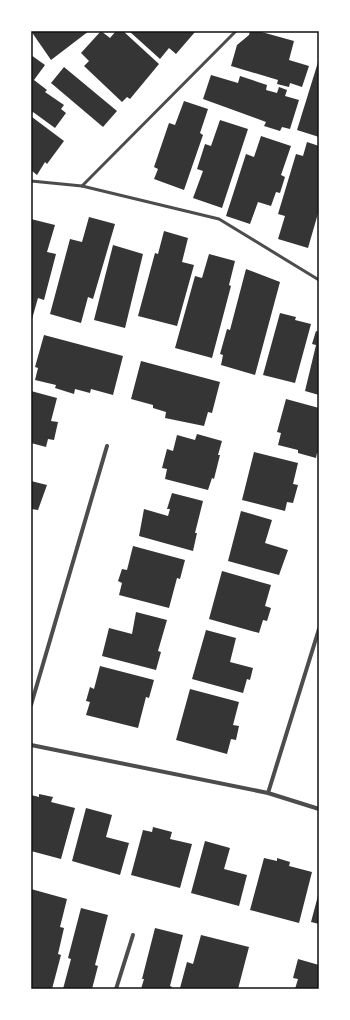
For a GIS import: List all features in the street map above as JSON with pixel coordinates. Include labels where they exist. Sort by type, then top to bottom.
[{"type":"street","points":[[31,705],[107,446]]},
{"type":"street","points":[[268,794],[319,629]]},
{"type":"street","points":[[31,745],[268,794],[319,809]]},
{"type":"street","points":[[116,989],[133,935]]},
{"type":"lane","points":[[82,186],[236,31]]},
{"type":"lane","points":[[31,181],[82,186],[219,219],[319,280]]},
{"type":"building","points":[[31,31],[89,31],[51,60]]},
{"type":"building","points":[[101,31],[110,38],[116,31],[123,31],[159,64],[130,99],[127,97],[122,102],[84,66],[89,61],[81,53]]},
{"type":"building","points":[[129,31],[195,32],[176,54],[169,48],[160,59]]},
{"type":"building","points":[[250,31],[258,31],[294,41],[289,60],[309,66],[302,87],[290,83],[289,87],[277,84],[278,80],[231,66],[237,45],[249,35]]},
{"type":"building","points":[[31,55],[45,65],[34,80],[47,90],[45,92],[64,105],[61,109],[66,113],[55,128],[33,112],[31,114]]},
{"type":"building","points":[[319,59],[319,137],[297,130]]},
{"type":"building","points":[[64,67],[117,111],[103,127],[51,83]]},
{"type":"building","points":[[211,75],[238,83],[240,76],[267,85],[266,90],[277,93],[279,87],[287,90],[285,96],[299,100],[290,129],[282,127],[280,131],[264,126],[266,122],[203,99]]},
{"type":"building","points":[[184,101],[208,109],[200,133],[203,135],[184,190],[154,179],[158,169],[154,167],[169,123],[175,125]]},
{"type":"building","points":[[32,117],[64,141],[47,164],[45,162],[37,175],[31,170]]},
{"type":"building","points":[[220,120],[248,129],[222,208],[193,198],[203,171],[197,169],[205,144],[211,146]]},
{"type":"building","points":[[261,136],[291,146],[281,175],[285,177],[280,193],[276,192],[271,206],[258,202],[250,224],[226,216],[246,154],[254,157]]},
{"type":"building","points":[[307,142],[319,146],[319,210],[308,248],[278,239],[285,216],[278,214],[296,154],[303,156]]},
{"type":"building","points":[[89,217],[115,224],[93,299],[88,297],[81,323],[50,314],[70,239],[82,242]]},
{"type":"building","points":[[31,219],[55,225],[47,252],[56,254],[44,300],[38,298],[32,319],[31,318]]},
{"type":"building","points":[[164,231],[188,238],[182,262],[194,265],[177,326],[138,316],[155,253],[158,254]]},
{"type":"building","points":[[113,245],[143,254],[125,328],[94,320]]},
{"type":"building","points":[[209,254],[235,261],[229,285],[231,286],[212,358],[175,348],[195,276],[202,278]]},
{"type":"building","points":[[246,269],[280,282],[255,375],[221,365],[223,355],[220,354],[227,329],[230,330]]},
{"type":"building","points":[[280,313],[296,317],[295,320],[311,324],[295,383],[263,375]]},
{"type":"building","points":[[316,331],[319,332],[319,395],[305,391],[316,345],[312,344]]},
{"type":"building","points":[[44,335],[123,356],[113,395],[91,389],[90,393],[75,389],[74,394],[55,388],[56,385],[35,380],[38,368],[35,367]]},
{"type":"building","points":[[141,361],[220,382],[212,413],[208,412],[204,426],[165,418],[166,412],[153,408],[153,405],[131,399]]},
{"type":"building","points":[[31,391],[57,398],[51,421],[58,422],[54,440],[48,439],[46,447],[31,443]]},
{"type":"building","points":[[286,399],[319,408],[319,454],[317,453],[316,458],[298,453],[298,450],[278,445],[281,433],[277,432]]},
{"type":"building","points":[[197,434],[222,441],[214,479],[212,478],[208,490],[165,479],[167,469],[162,468],[167,449],[173,451],[177,435],[195,440]]},
{"type":"building","points":[[254,452],[298,463],[293,484],[298,485],[293,503],[287,502],[285,511],[242,500]]},
{"type":"building","points":[[31,481],[47,485],[38,510],[31,509]]},
{"type":"building","points":[[172,493],[203,501],[195,533],[197,533],[193,551],[139,536],[144,509],[168,516],[170,509],[167,509]]},
{"type":"building","points":[[241,511],[272,520],[265,543],[288,550],[279,575],[228,561]]},
{"type":"building","points":[[133,546],[185,560],[180,579],[177,578],[169,608],[119,595],[122,583],[118,581],[122,569],[127,570]]},
{"type":"building","points":[[222,571],[271,585],[265,606],[271,608],[267,621],[263,620],[259,633],[209,619]]},
{"type":"building","points":[[136,612],[167,620],[158,651],[161,652],[156,670],[102,656],[109,628],[132,634]]},
{"type":"building","points":[[206,630],[236,638],[230,662],[253,668],[250,680],[247,679],[243,693],[192,679]]},
{"type":"building","points":[[100,666],[154,680],[149,698],[146,697],[138,728],[86,715],[90,702],[86,701],[90,687],[94,689]]},
{"type":"building","points":[[190,689],[239,702],[233,725],[239,726],[236,740],[231,739],[227,754],[176,740]]},
{"type":"building","points":[[39,794],[53,797],[51,802],[75,808],[61,859],[31,851],[31,795],[39,797]]},
{"type":"building","points":[[86,808],[112,815],[106,837],[129,843],[120,875],[72,861]]},
{"type":"building","points":[[153,827],[172,832],[170,839],[192,844],[180,888],[131,875],[143,830],[152,832]]},
{"type":"building","points":[[205,841],[230,848],[224,869],[247,875],[239,906],[191,893]]},
{"type":"building","points":[[264,858],[277,861],[277,858],[290,862],[289,866],[312,872],[299,923],[250,910]]},
{"type":"building","points":[[31,889],[67,899],[60,927],[64,928],[58,954],[61,955],[52,989],[31,989]]},
{"type":"building","points":[[319,892],[319,924],[311,922]]},
{"type":"building","points":[[81,908],[108,915],[95,965],[98,966],[92,989],[63,989],[71,959],[68,958]]},
{"type":"building","points":[[155,928],[183,935],[170,986],[172,989],[141,989],[144,979],[142,979]]},
{"type":"building","points":[[201,935],[249,947],[238,989],[180,988],[187,962],[193,964]]},
{"type":"building","points":[[298,959],[319,965],[319,989],[295,989],[298,979],[293,978]]}]
